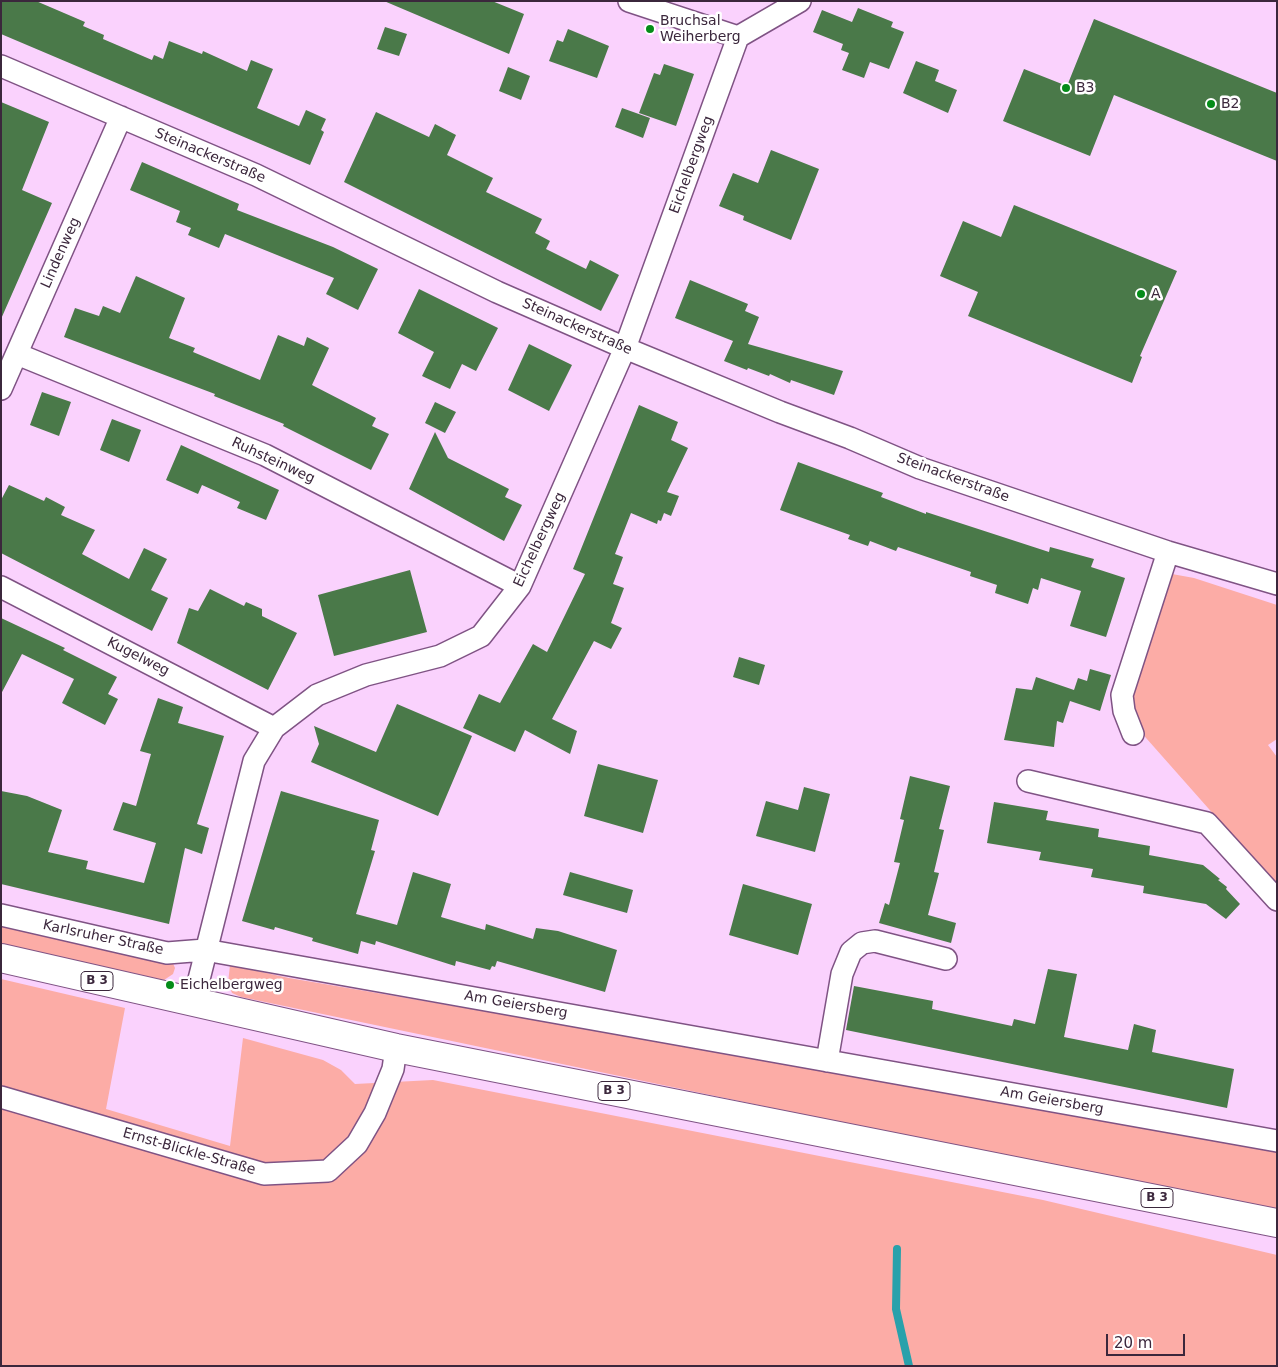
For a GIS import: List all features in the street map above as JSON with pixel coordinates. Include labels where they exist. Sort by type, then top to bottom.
[{"type":"main road","name":"B 3","points":[[1,958],[396,1048],[1277,1223]]},
{"type":"street","points":[[628,1],[738,37],[800,1]]},
{"type":"street","name":"Eichelbergweg","points":[[193,1003],[254,761],[274,728],[317,695],[366,675],[440,656],[480,636],[520,586],[625,348],[738,37]]},
{"type":"street","name":"Steinackerstraße","points":[[1,66],[256,175],[498,292],[625,348],[920,468],[1168,552],[1277,584]]},
{"type":"street","name":"Lindenweg","points":[[1,389],[121,117]]},
{"type":"street","name":"Ruhsteinweg","points":[[17,354],[265,455],[520,586]]},
{"type":"street","points":[[1133,734],[1124,711],[1122,695],[1168,552]]},
{"type":"street","name":"Kugelweg","points":[[1,586],[274,728]]},
{"type":"street","points":[[1028,781],[1207,823],[1277,900]]},
{"type":"street","name":"Karlsruher Straße","points":[[1,916],[167,953],[206,950]]},
{"type":"street","points":[[827,1061],[842,974],[851,952],[862,943],[875,941],[946,959]]},
{"type":"street","name":"Am Geiersberg","points":[[206,950],[1277,1141]]},
{"type":"street","name":"Ernst-Blickle-Straße","points":[[1,1097],[264,1174],[328,1171],[357,1144],[375,1113],[393,1069],[396,1048]]},
{"type":"shaded area","points":[[1172,574],[1194,578],[1277,605],[1277,739],[1268,745],[1277,757],[1277,886],[1139,730],[1131,699]]},
{"type":"shaded area","points":[[1,921],[172,961],[175,968],[173,974],[164,980],[1,944]]},
{"type":"shaded area","points":[[230,965],[289,978],[1277,1146],[1277,1217],[1036,1163],[241,997],[232,993],[228,983]]},
{"type":"shaded area","points":[[1,979],[125,1008],[106,1109],[230,1146],[243,1038],[323,1060],[341,1070],[355,1084],[433,1080],[1043,1200],[1277,1255],[1277,1366],[1,1366]]},
{"type":"building","points":[[1,1],[36,1],[85,22],[83,26],[104,35],[103,39],[152,60],[154,55],[163,59],[169,41],[202,54],[203,51],[247,71],[251,60],[273,69],[257,108],[299,126],[306,110],[326,119],[321,130],[324,132],[310,165],[1,34]]},
{"type":"building","points":[[384,1],[492,1],[524,14],[509,54]]},
{"type":"building","points":[[858,8],[893,22],[891,27],[904,32],[889,69],[870,62],[864,78],[842,70],[849,53],[841,50],[843,44],[813,32],[822,10],[852,22]]},
{"type":"building","points":[[1094,19],[1277,93],[1277,161],[1114,95],[1090,156],[1003,121],[1024,69],[1067,86]]},
{"type":"building","points":[[385,27],[407,34],[399,56],[377,49]]},
{"type":"building","points":[[568,29],[609,46],[597,78],[549,61],[557,40],[563,42]]},
{"type":"building","points":[[916,61],[939,70],[935,81],[957,90],[948,113],[903,93]]},
{"type":"building","points":[[664,64],[694,74],[676,126],[639,113],[654,73],[660,75]]},
{"type":"building","points":[[508,67],[530,76],[521,100],[499,91]]},
{"type":"building","points":[[1,102],[49,122],[22,190],[52,203],[1,319]]},
{"type":"building","points":[[622,108],[650,118],[643,138],[615,127]]},
{"type":"building","points":[[376,112],[429,137],[435,124],[456,135],[447,155],[493,178],[486,192],[542,219],[535,233],[550,241],[546,249],[586,269],[590,260],[619,275],[601,311],[344,182]]},
{"type":"building","points":[[771,150],[819,169],[791,240],[743,220],[744,216],[719,206],[733,173],[758,183]]},
{"type":"building","points":[[142,162],[239,204],[237,210],[333,247],[378,269],[358,310],[326,294],[334,278],[225,234],[219,248],[188,235],[191,228],[176,222],[180,211],[130,190]]},
{"type":"building","name":"A","points":[[1014,205],[1177,271],[1140,356],[1142,357],[1132,383],[968,316],[978,292],[940,276],[963,221],[1001,237]]},
{"type":"building","points":[[136,276],[185,298],[169,338],[195,348],[193,352],[260,380],[278,335],[304,346],[307,337],[329,348],[312,385],[376,418],[372,426],[389,434],[371,470],[283,426],[284,424],[214,396],[215,394],[64,337],[75,308],[99,316],[103,306],[120,313]]},
{"type":"building","points":[[690,280],[748,304],[745,311],[759,317],[748,344],[843,371],[834,395],[791,380],[790,383],[770,374],[769,376],[748,368],[747,370],[724,361],[733,341],[675,318]]},
{"type":"building","points":[[419,289],[498,328],[476,371],[462,364],[450,389],[422,376],[434,352],[398,333]]},
{"type":"building","points":[[529,344],[572,365],[549,411],[508,390]]},
{"type":"building","points":[[42,392],[71,402],[59,436],[30,425]]},
{"type":"building","points":[[435,402],[456,412],[445,433],[425,423]]},
{"type":"building","points":[[639,405],[678,422],[671,440],[688,448],[667,492],[679,496],[671,516],[664,513],[661,521],[658,520],[657,524],[631,513],[615,554],[623,557],[613,584],[624,588],[611,623],[622,628],[611,649],[594,641],[552,719],[577,731],[570,754],[525,730],[515,752],[463,728],[479,694],[500,703],[533,644],[547,652],[585,574],[573,569]]},
{"type":"building","points":[[112,419],[141,430],[129,462],[100,450]]},
{"type":"building","points":[[435,432],[448,458],[509,489],[505,497],[522,505],[504,541],[409,489]]},
{"type":"building","points":[[181,445],[279,490],[266,520],[237,508],[240,502],[202,485],[198,494],[166,480]]},
{"type":"building","points":[[798,462],[883,493],[881,497],[926,514],[926,512],[1049,552],[1050,547],[1094,559],[1091,567],[1125,578],[1106,637],[1070,626],[1081,591],[1041,578],[1038,590],[1033,588],[1028,604],[995,593],[997,585],[970,576],[971,572],[898,547],[896,551],[870,541],[868,546],[848,539],[850,535],[780,510]]},
{"type":"building","points":[[9,485],[44,501],[46,497],[65,507],[61,515],[95,530],[82,554],[129,579],[144,548],[167,559],[151,590],[168,598],[152,631],[1,553],[1,500]]},
{"type":"building","points":[[410,570],[427,632],[334,656],[318,595]]},
{"type":"building","points":[[210,589],[244,606],[246,602],[262,609],[262,616],[297,633],[268,690],[177,643],[189,608],[198,611]]},
{"type":"building","points":[[1,618],[65,648],[63,650],[117,677],[108,694],[118,699],[105,725],[62,703],[74,679],[22,654],[1,694]]},
{"type":"building","points":[[739,657],[765,665],[759,685],[733,677]]},
{"type":"building","points":[[1090,669],[1111,675],[1100,711],[1070,701],[1063,723],[1057,721],[1054,747],[1004,740],[1016,688],[1032,690],[1036,677],[1074,690],[1078,678],[1087,681]]},
{"type":"building","points":[[158,698],[183,707],[178,723],[224,736],[197,824],[209,828],[202,854],[185,848],[169,924],[1,884],[1,791],[27,796],[62,810],[48,852],[88,861],[86,869],[144,883],[156,843],[113,830],[123,802],[136,806],[151,754],[140,751]]},
{"type":"building","points":[[397,704],[472,736],[438,816],[311,762],[319,744],[314,726],[376,752]]},
{"type":"building","points":[[598,764],[658,780],[643,833],[584,816]]},
{"type":"building","points":[[910,776],[950,786],[939,829],[944,830],[934,872],[939,873],[928,915],[956,923],[951,943],[879,923],[885,903],[889,905],[900,863],[894,862],[904,820],[900,819]]},
{"type":"building","points":[[804,787],[830,794],[815,852],[756,836],[766,801],[798,810]]},
{"type":"building","points":[[281,791],[379,820],[371,850],[375,851],[356,914],[397,925],[413,872],[451,884],[441,917],[485,930],[486,924],[533,939],[536,928],[558,931],[617,950],[605,992],[497,961],[495,967],[492,966],[490,970],[456,961],[455,966],[376,941],[375,945],[361,941],[358,954],[312,941],[313,938],[275,927],[274,930],[242,921]]},
{"type":"building","points":[[994,802],[1048,811],[1046,820],[1099,829],[1098,837],[1150,846],[1149,855],[1203,865],[1220,879],[1218,880],[1227,887],[1226,889],[1240,904],[1226,919],[1206,904],[1143,893],[1144,886],[1091,877],[1093,869],[1039,860],[1041,852],[987,843]]},
{"type":"building","points":[[570,872],[633,890],[627,913],[563,895]]},
{"type":"building","points":[[743,884],[812,904],[798,955],[729,935]]},
{"type":"building","points":[[1048,969],[1077,974],[1064,1037],[1128,1050],[1134,1024],[1156,1030],[1152,1052],[1234,1069],[1227,1108],[846,1030],[854,986],[933,1001],[932,1009],[1012,1026],[1014,1019],[1035,1024]]},
{"type":"waterway","points":[[897,1249],[896,1309],[909,1366]]},
{"type":"place","name":"Bruchsal Weiherberg","points":[[650,29]]},
{"type":"place","name":"B3","points":[[1066,88]]},
{"type":"place","name":"B2","points":[[1211,104]]},
{"type":"place","name":"A","points":[[1141,294]]},
{"type":"place","name":"Eichelbergweg","points":[[170,985]]}]
